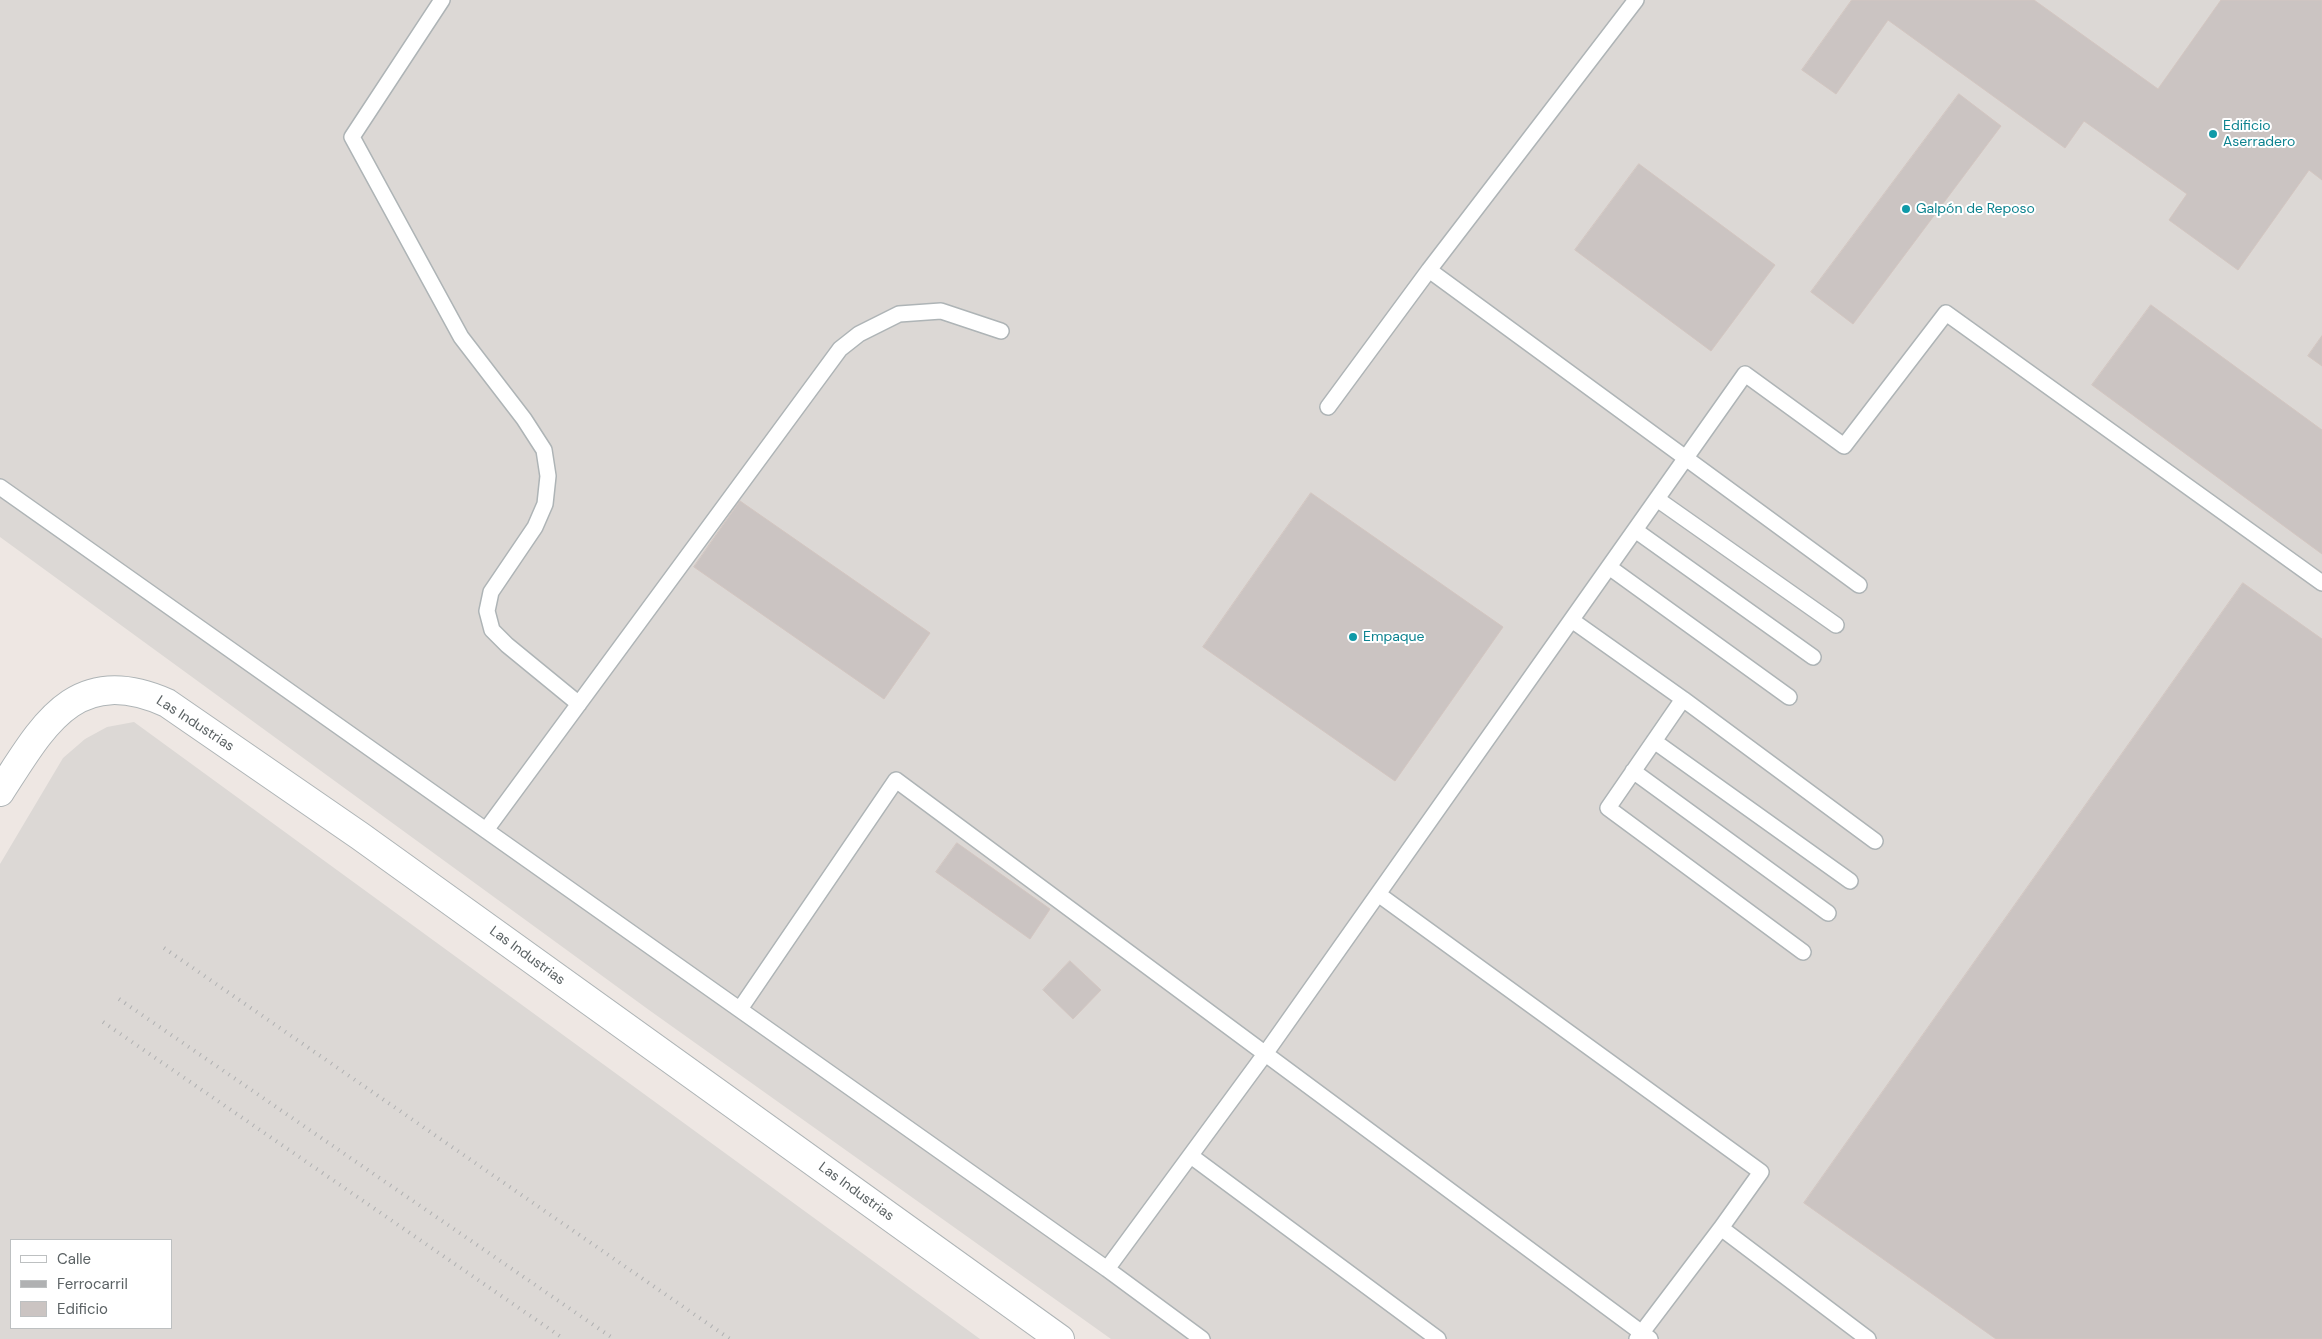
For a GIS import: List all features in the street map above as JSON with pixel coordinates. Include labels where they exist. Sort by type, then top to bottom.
[{"type":"street","name":"Las Industrias","points":[[0,792],[41,729],[54,715],[70,703],[88,695],[128,690],[148,695],[167,703],[360,836],[1060,1339]]},
{"type":"lane","points":[[442,0],[352,137],[461,337],[524,419],[544,450],[548,476],[545,504],[536,527],[490,592],[486,611],[492,630],[507,645],[579,704]]},
{"type":"lane","points":[[1328,407],[1429,270],[1636,0]]},
{"type":"lane","points":[[1429,270],[1859,585]]},
{"type":"lane","points":[[486,830],[840,349],[859,334],[899,314],[941,311],[1001,331]]},
{"type":"lane","points":[[1107,1269],[1265,1054],[1745,374],[1844,446],[1946,313],[2322,583]]},
{"type":"lane","points":[[0,487],[1107,1269],[1202,1339]]},
{"type":"lane","points":[[1657,499],[1836,625]]},
{"type":"lane","points":[[1635,530],[1813,657]]},
{"type":"lane","points":[[1609,567],[1789,697]]},
{"type":"lane","points":[[1573,620],[1876,841]]},
{"type":"lane","points":[[1683,699],[1608,808],[1803,952]]},
{"type":"lane","points":[[1654,741],[1850,881]]},
{"type":"lane","points":[[1633,771],[1828,912]]},
{"type":"lane","points":[[740,1009],[896,780],[1643,1337],[1761,1172],[1378,894]]},
{"type":"lane","points":[[1191,1156],[1438,1339]]},
{"type":"lane","points":[[1721,1228],[1868,1339]]},
{"type":"shaded area","points":[[0,0],[2322,0],[2322,1339],[1111,1339],[649,1010],[0,537]]},
{"type":"shaded area","points":[[134,722],[980,1339],[0,1339],[0,864],[63,758],[85,739],[107,727]]},
{"type":"building","name":"Edificio Aserradero","points":[[1852,0],[2034,0],[2158,89],[2221,0],[2322,0],[2322,180],[2309,170],[2238,270],[2169,220],[2187,194],[2084,121],[2065,148],[1888,20],[1836,94],[1802,70]]},
{"type":"building","name":"Galpón de Reposo","points":[[1959,94],[2001,126],[1853,324],[1811,292]]},
{"type":"building","points":[[1639,164],[1775,265],[1711,351],[1575,250]]},
{"type":"building","points":[[2151,305],[2322,430],[2322,554],[2092,385]]},
{"type":"building","points":[[2322,336],[2322,366],[2308,356]]},
{"type":"building","name":"Empaque","points":[[1311,493],[1503,627],[1395,781],[1203,647]]},
{"type":"building","points":[[740,501],[930,633],[884,699],[694,567]]},
{"type":"building","points":[[2243,583],[2322,639],[2322,1339],[1996,1339],[1804,1203]]},
{"type":"building","points":[[957,843],[1050,909],[1030,939],[936,872]]},
{"type":"building","points":[[1070,961],[1101,990],[1073,1019],[1043,990]]},
{"type":"railway","points":[[164,948],[730,1339]]},
{"type":"railway","points":[[119,999],[614,1339]]},
{"type":"railway","points":[[103,1022],[564,1339]]},
{"type":"place","name":"Edificio Aserradero","points":[[2213,134]]},
{"type":"place","name":"Galpón de Reposo","points":[[1906,209]]},
{"type":"place","name":"Empaque","points":[[1353,637]]}]
